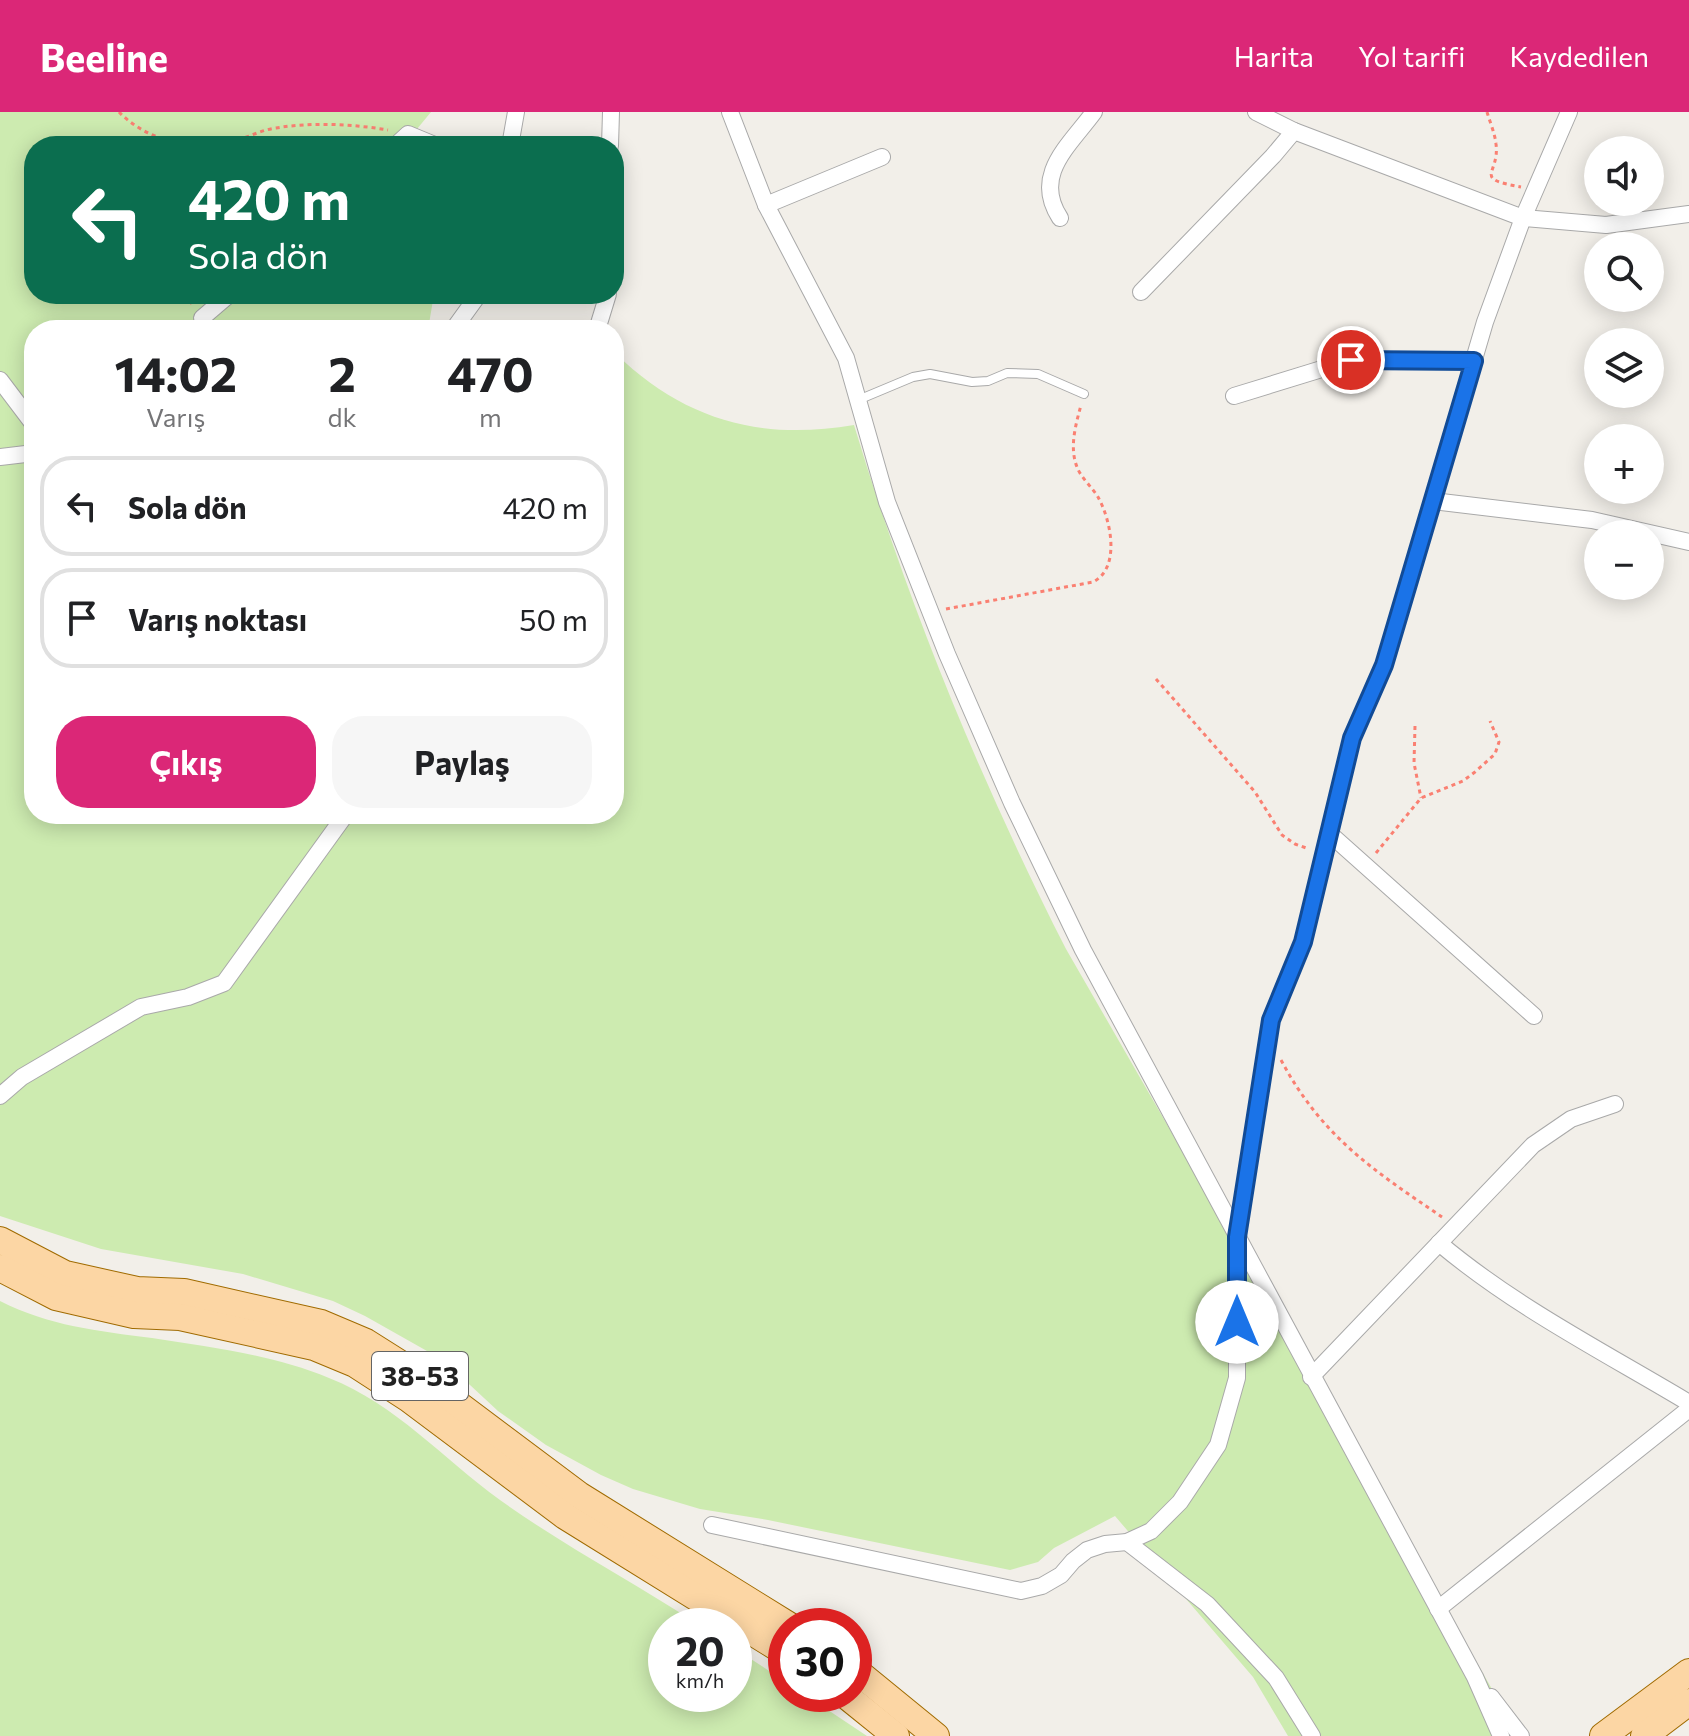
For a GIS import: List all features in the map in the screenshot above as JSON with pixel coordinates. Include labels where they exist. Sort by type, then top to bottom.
[{"type":"main road","name":"38-53","points":[[0,1240],[65,1274],[137,1290],[184,1292],[321,1323],[366,1342],[423,1378],[579,1495],[768,1612]]},
{"type":"main road","name":"38-53","points":[[0,1268],[56,1297],[134,1315],[180,1317],[314,1347],[355,1364],[409,1399],[565,1516],[768,1642]]},
{"type":"main road","points":[[1603,1736],[1689,1672]]},
{"type":"main road","points":[[872,1684],[936,1736]]},
{"type":"main road","points":[[1644,1736],[1689,1702]]},
{"type":"main road","points":[[866,1712],[896,1736]]},
{"type":"street","points":[[512,136],[516,112]]},
{"type":"street","points":[[610,136],[611,112]]},
{"type":"street","points":[[730,112],[766,205],[846,358],[887,502],[930,612],[1012,803],[1083,950],[1475,1677],[1501,1736]]},
{"type":"street","points":[[1060,218],[1049,194],[1049,180],[1053,168],[1094,112]]},
{"type":"street","points":[[1256,112],[1294,131],[1523,218],[1606,225],[1689,214]]},
{"type":"street","points":[[712,1525],[1021,1591],[1042,1586],[1061,1575],[1087,1550],[1127,1542],[1151,1531],[1180,1502],[1218,1445],[1237,1378],[1237,1237],[1271,1020],[1303,942],[1352,738],[1384,665],[1485,322],[1523,218],[1569,112]]},
{"type":"street","points":[[1141,292],[1294,131]]},
{"type":"street","points":[[408,134],[413,136]]},
{"type":"street","points":[[766,205],[882,157]]},
{"type":"street","points":[[202,318],[218,304]]},
{"type":"street","points":[[1234,396],[1351,360],[1474,361]]},
{"type":"street","points":[[0,380],[24,412]]},
{"type":"street","points":[[0,457],[24,454]]},
{"type":"street","points":[[1433,501],[1592,520],[1689,542]]},
{"type":"street","points":[[0,1096],[22,1077],[141,1007],[188,997],[224,983],[339,824]]},
{"type":"street","points":[[1328,842],[1365,865],[1534,1016]]},
{"type":"street","points":[[1311,1377],[1533,1145],[1571,1119],[1615,1104]]},
{"type":"street","points":[[1439,1243],[1515,1301],[1689,1403]]},
{"type":"street","points":[[1438,1609],[1689,1409]]},
{"type":"street","points":[[1127,1542],[1207,1604],[1276,1678],[1312,1736]]},
{"type":"street","points":[[1475,1677],[1521,1736]]},
{"type":"lane","points":[[857,400],[913,377],[930,374],[972,382],[988,381],[1007,373],[1038,374],[1084,394]]},
{"type":"path","points":[[119,112],[145,132],[159,136]]},
{"type":"path","points":[[1487,112],[1497,147],[1490,174],[1494,181],[1536,190]]},
{"type":"path","points":[[248,136],[263,130],[300,125],[366,126],[408,134]]},
{"type":"path","points":[[930,612],[1093,582],[1106,573],[1110,558],[1110,528],[1099,499],[1076,466],[1073,437],[1084,394]]},
{"type":"path","points":[[1156,679],[1255,792],[1282,835],[1305,848],[1328,842]]},
{"type":"path","points":[[1365,865],[1396,832],[1421,798],[1463,781],[1495,754],[1499,742],[1490,721]]},
{"type":"path","points":[[1415,726],[1414,763],[1421,798]]},
{"type":"path","points":[[1269,1035],[1302,1095],[1331,1132],[1367,1166],[1455,1226]]},
{"type":"green space","points":[[0,112],[431,112],[411,136],[24,136],[24,304],[432,304],[430,320],[24,320],[24,824],[624,824],[624,361],[668,395],[725,420],[787,430],[854,425],[898,560],[948,692],[1004,821],[1066,949],[1519,1736],[1288,1736],[1253,1677],[1115,1516],[1054,1548],[1038,1562],[1010,1570],[700,1509],[633,1489],[546,1445],[498,1411],[456,1372],[427,1351],[333,1301],[243,1274],[101,1249],[0,1216]]},
{"type":"green space","points":[[0,1301],[74,1326],[264,1358],[308,1370],[353,1389],[398,1417],[524,1517],[672,1608],[648,1608],[648,1712],[752,1712],[752,1660],[768,1670],[768,1712],[831,1712],[867,1736],[0,1736]]},
{"type":"route","points":[[1237,1322],[1237,1237],[1271,1020],[1303,942],[1352,738],[1384,665],[1474,361],[1351,360]]}]
